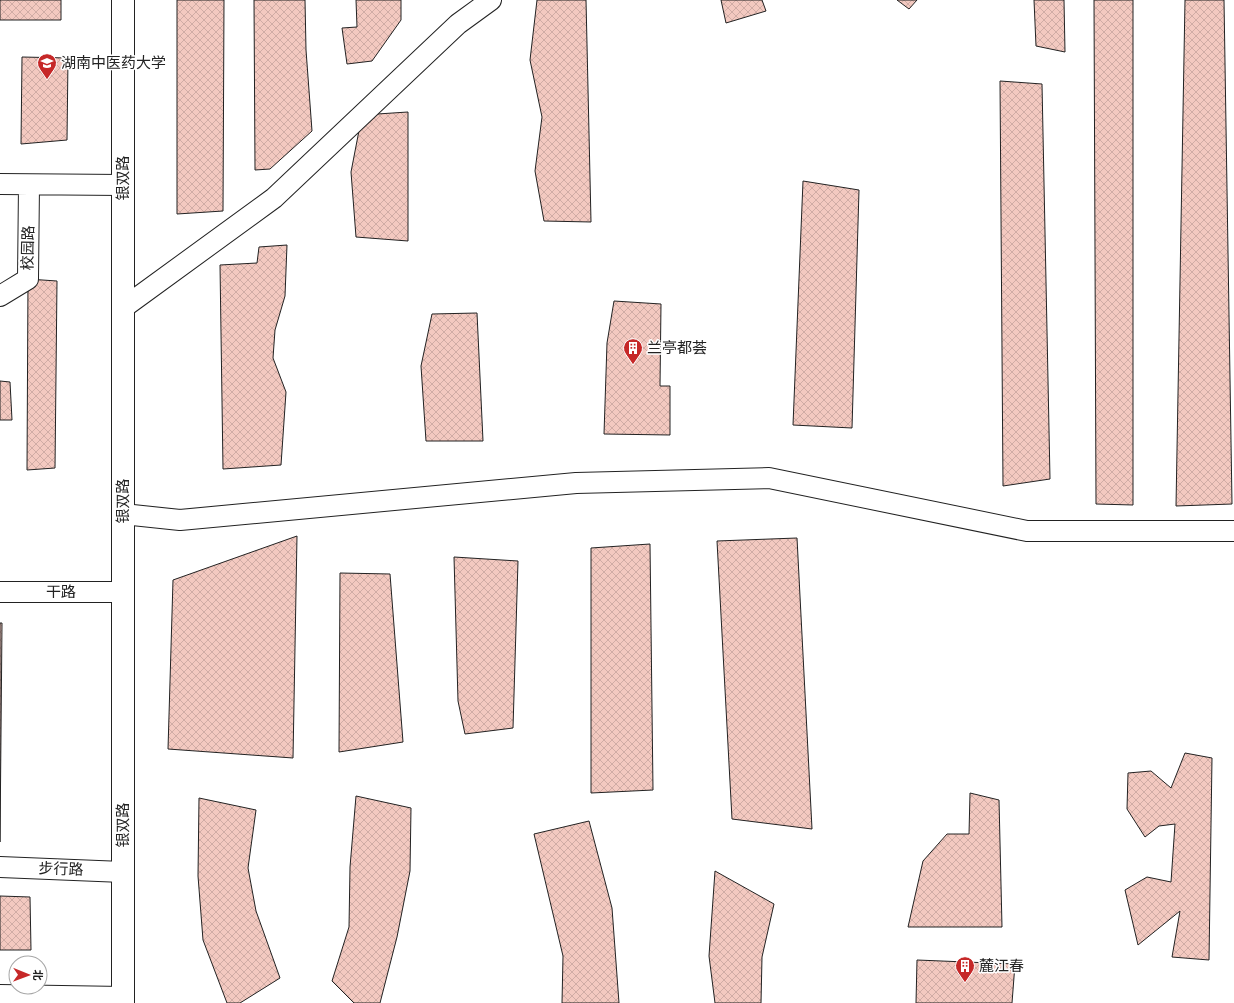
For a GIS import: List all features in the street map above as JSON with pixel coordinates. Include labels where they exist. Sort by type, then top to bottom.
[{"type":"street","name":"银双路","points":[[123,0],[123,1000]]},
{"type":"street","points":[[123,308],[274,198],[458,24],[490,0]]},
{"type":"street","points":[[0,184],[123,185]]},
{"type":"street","name":"校园路","points":[[0,296],[28,279],[30,185]]},
{"type":"street","points":[[123,514],[180,520],[576,483],[769,478],[1028,531],[1234,531]]},
{"type":"street","name":"干路","points":[[0,592],[123,592]]},
{"type":"street","name":"步行路","points":[[0,867],[123,872]]},
{"type":"street","points":[[0,995],[123,1000]]},
{"type":"building","points":[[0,0],[61,0],[61,20],[0,20]]},
{"type":"building","points":[[177,0],[224,0],[223,211],[177,214]]},
{"type":"building","points":[[254,0],[305,0],[306,50],[312,131],[270,169],[255,170]]},
{"type":"building","points":[[356,0],[401,0],[401,20],[372,61],[347,64],[342,28],[357,27]]},
{"type":"building","points":[[537,0],[586,0],[591,222],[544,221],[535,171],[542,117],[530,60]]},
{"type":"building","points":[[721,0],[762,0],[766,11],[726,23]]},
{"type":"building","points":[[897,0],[917,0],[909,9]]},
{"type":"building","points":[[1034,0],[1064,0],[1065,52],[1036,46]]},
{"type":"building","points":[[1094,0],[1133,0],[1133,505],[1096,504]]},
{"type":"building","points":[[1185,0],[1224,0],[1232,504],[1176,506]]},
{"type":"building","points":[[22,57],[68,58],[67,140],[21,144]]},
{"type":"building","points":[[1000,81],[1042,84],[1050,479],[1003,486]]},
{"type":"building","points":[[408,112],[408,241],[356,237],[351,172],[362,115]]},
{"type":"building","points":[[803,181],[859,190],[852,428],[793,425]]},
{"type":"building","points":[[287,245],[285,296],[275,330],[273,358],[286,392],[281,465],[223,469],[220,265],[257,263],[259,247]]},
{"type":"building","points":[[28,279],[57,281],[55,468],[27,470]]},
{"type":"building","name":"兰亭都荟","points":[[614,301],[661,304],[660,386],[670,386],[670,435],[604,434],[607,343]]},
{"type":"building","points":[[477,313],[483,441],[426,441],[421,366],[432,314]]},
{"type":"building","points":[[0,381],[10,382],[12,420],[0,420]]},
{"type":"building","points":[[297,536],[293,758],[168,749],[173,580]]},
{"type":"building","points":[[797,538],[812,829],[732,819],[717,541]]},
{"type":"building","points":[[650,544],[653,790],[591,793],[591,548]]},
{"type":"building","points":[[454,557],[518,561],[513,728],[465,734],[458,701]]},
{"type":"building","points":[[340,573],[390,574],[403,742],[339,752]]},
{"type":"building","points":[[0,623],[2,623],[0,842]]},
{"type":"building","points":[[1185,753],[1212,758],[1209,960],[1172,957],[1180,911],[1138,945],[1125,890],[1147,877],[1171,882],[1175,824],[1159,826],[1145,837],[1127,809],[1128,773],[1151,771],[1171,788]]},
{"type":"building","points":[[970,793],[999,800],[1002,927],[908,927],[923,861],[947,834],[969,834]]},
{"type":"building","points":[[356,796],[411,808],[410,871],[397,937],[380,1003],[354,1003],[332,981],[349,927],[350,867]]},
{"type":"building","points":[[199,798],[256,810],[248,868],[256,911],[280,978],[240,1003],[227,1003],[203,940],[198,876]]},
{"type":"building","points":[[589,821],[612,908],[619,1003],[562,1003],[563,956],[534,834]]},
{"type":"building","points":[[715,871],[774,904],[762,957],[761,1003],[715,1003],[709,956]]},
{"type":"building","points":[[0,896],[30,897],[31,950],[0,950]]},
{"type":"building","name":"麓江春","points":[[917,960],[1015,964],[1012,1003],[916,1003]]},
{"type":"place","name":"湖南中医药大学","points":[[47,80]]},
{"type":"place","name":"兰亭都荟","points":[[633,365]]},
{"type":"place","name":"麓江春","points":[[965,983]]}]
